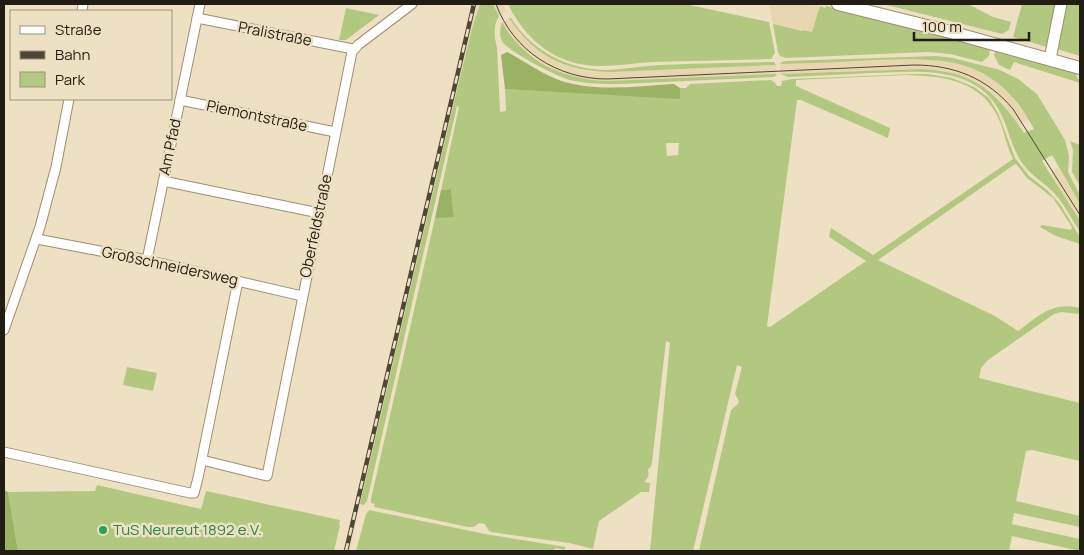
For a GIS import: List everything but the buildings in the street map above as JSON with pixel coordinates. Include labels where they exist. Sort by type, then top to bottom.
[{"type":"main road","points":[[838,4],[943,30],[1080,68]]},
{"type":"street","name":"Am Pfad","points":[[146,260],[200,4]]},
{"type":"street","points":[[353,49],[412,4]]},
{"type":"street","points":[[1050,59],[1061,4]]},
{"type":"street","name":"Pralistraße","points":[[197,18],[353,49]]},
{"type":"street","name":"Oberfeldstraße","points":[[202,460],[267,476],[353,49]]},
{"type":"street","points":[[4,330],[37,239],[56,167],[69,100]]},
{"type":"street","name":"Piemontstraße","points":[[180,100],[335,132]]},
{"type":"street","points":[[163,181],[319,213]]},
{"type":"street","name":"Großschneidersweg","points":[[37,239],[146,260],[302,296]]},
{"type":"street","points":[[4,452],[194,493],[238,281]]},
{"type":"shaded area","points":[[471,4],[480,4],[454,102],[360,504],[355,502]]},
{"type":"shaded area","points":[[493,4],[503,4],[506,11],[499,16]]},
{"type":"shaded area","points":[[769,4],[810,4],[820,6],[812,32],[773,24]]},
{"type":"shaded area","points":[[509,18],[520,34],[539,52],[561,64],[585,71],[611,72],[776,65],[776,74],[608,81],[585,80],[560,73],[531,57],[516,43],[502,22]]},
{"type":"shaded area","points":[[923,58],[964,65],[991,77],[1012,97],[1029,119],[1020,125],[1005,105],[990,91],[968,78],[944,71],[921,69],[781,74],[780,64]]},
{"type":"shaded area","points":[[1058,168],[1080,204],[1080,221],[1050,173]]},
{"type":"shaded area","points":[[354,508],[358,509],[350,551],[343,551]]},
{"type":"green space","points":[[480,4],[493,4],[499,16],[496,23],[495,39],[500,112],[506,111],[505,89],[680,98],[680,88],[686,88],[690,84],[771,80],[777,86],[781,86],[782,81],[792,79],[913,74],[928,74],[952,78],[974,87],[989,98],[998,113],[1015,158],[1029,176],[1047,190],[1060,204],[1080,237],[1080,244],[1056,236],[1040,227],[1042,225],[1071,230],[1072,227],[1053,198],[1027,178],[1015,164],[878,260],[995,316],[1018,331],[1039,315],[1054,308],[1070,306],[1080,308],[1080,314],[1061,312],[1054,314],[988,360],[981,368],[979,378],[1080,403],[1080,461],[1032,450],[1026,451],[1016,501],[1080,516],[1080,527],[1014,513],[1012,524],[1080,539],[1080,551],[1012,536],[1009,551],[699,551],[731,410],[739,401],[735,394],[742,367],[737,365],[693,551],[650,551],[670,343],[666,341],[652,462],[651,467],[648,469],[648,478],[644,482],[650,483],[649,492],[641,492],[599,521],[593,549],[569,543],[491,532],[485,524],[479,523],[474,527],[468,527],[374,507],[375,504],[371,503],[371,499],[435,218],[454,216],[451,189],[441,190],[459,107],[457,106],[367,501],[364,505],[360,504],[472,29]],"holes":[[[906,75],[935,77],[974,89],[993,108],[1013,159],[873,255],[831,228],[829,237],[866,261],[770,327],[767,326],[797,100],[801,100],[888,138],[890,128],[796,86],[796,80]],[[666,143],[679,143],[678,155],[667,156]]]},
{"type":"green space","points":[[508,4],[685,4],[769,22],[775,53],[771,59],[653,62],[607,66],[584,65],[570,62],[545,49],[524,29]]},
{"type":"green space","points":[[883,4],[968,4],[993,17],[1011,22],[1009,30],[1002,34]]},
{"type":"green space","points":[[1022,4],[1057,4],[1047,47],[1013,37]]},
{"type":"green space","points":[[1066,4],[1080,4],[1080,56],[1057,49]]},
{"type":"green space","points":[[820,6],[990,48],[989,56],[982,62],[950,54],[928,52],[786,58],[780,56],[773,24],[812,32]]},
{"type":"green space","points":[[346,8],[379,15],[346,40],[339,40]]},
{"type":"green space","points":[[509,18],[540,49],[578,67],[607,70],[661,65],[716,63],[774,62],[776,65],[611,72],[579,69],[565,65],[541,52],[529,43]]},
{"type":"green space","points":[[502,22],[511,36],[534,58],[547,66],[576,77],[608,81],[777,75],[774,77],[620,84],[595,84],[576,81],[564,78],[545,69],[513,51],[500,37]]},
{"type":"green space","points":[[996,49],[1075,72],[1078,79],[1080,79],[1080,83],[1014,62],[1010,70],[999,65],[994,55]]},
{"type":"green space","points":[[507,52],[564,82],[611,88],[674,84],[680,88],[680,99],[505,89],[501,55]]},
{"type":"green space","points":[[936,56],[953,58],[1000,70],[1018,79],[1037,94],[1065,140],[1069,156],[1068,172],[1080,195],[1080,204],[1052,155],[1042,161],[1080,221],[1080,232],[1059,198],[1022,163],[1002,116],[993,101],[981,89],[968,81],[937,73],[920,72],[788,77],[781,74],[921,69],[955,74],[982,86],[993,95],[1014,118],[1024,133],[1034,129],[1019,106],[1003,88],[986,75],[968,67],[948,62],[926,60],[902,59],[780,64],[786,61]]},
{"type":"green space","points":[[1070,141],[1080,145],[1080,186],[1072,172],[1073,150]]},
{"type":"green space","points":[[451,189],[454,217],[435,218],[441,190]]},
{"type":"green space","points":[[127,367],[157,373],[153,391],[123,385]]},
{"type":"green space","name":"TuS Neureut 1892 e.V.","points":[[97,485],[201,509],[206,491],[340,520],[340,525],[334,551],[18,551],[8,492],[95,491]]},
{"type":"green space","points":[[4,490],[8,492],[18,551],[4,551]]},
{"type":"green space","points":[[369,510],[485,534],[566,547],[564,550],[556,548],[552,551],[356,551],[366,514]]},
{"type":"tram line","points":[[496,4],[514,36],[526,48],[555,68],[589,78],[607,79],[914,65],[943,68],[969,75],[992,89],[1013,109],[1080,215]]},
{"type":"railway","points":[[346,551],[474,4]]},
{"type":"place","name":"TuS Neureut 1892 e.V.","points":[[103,530]]}]
